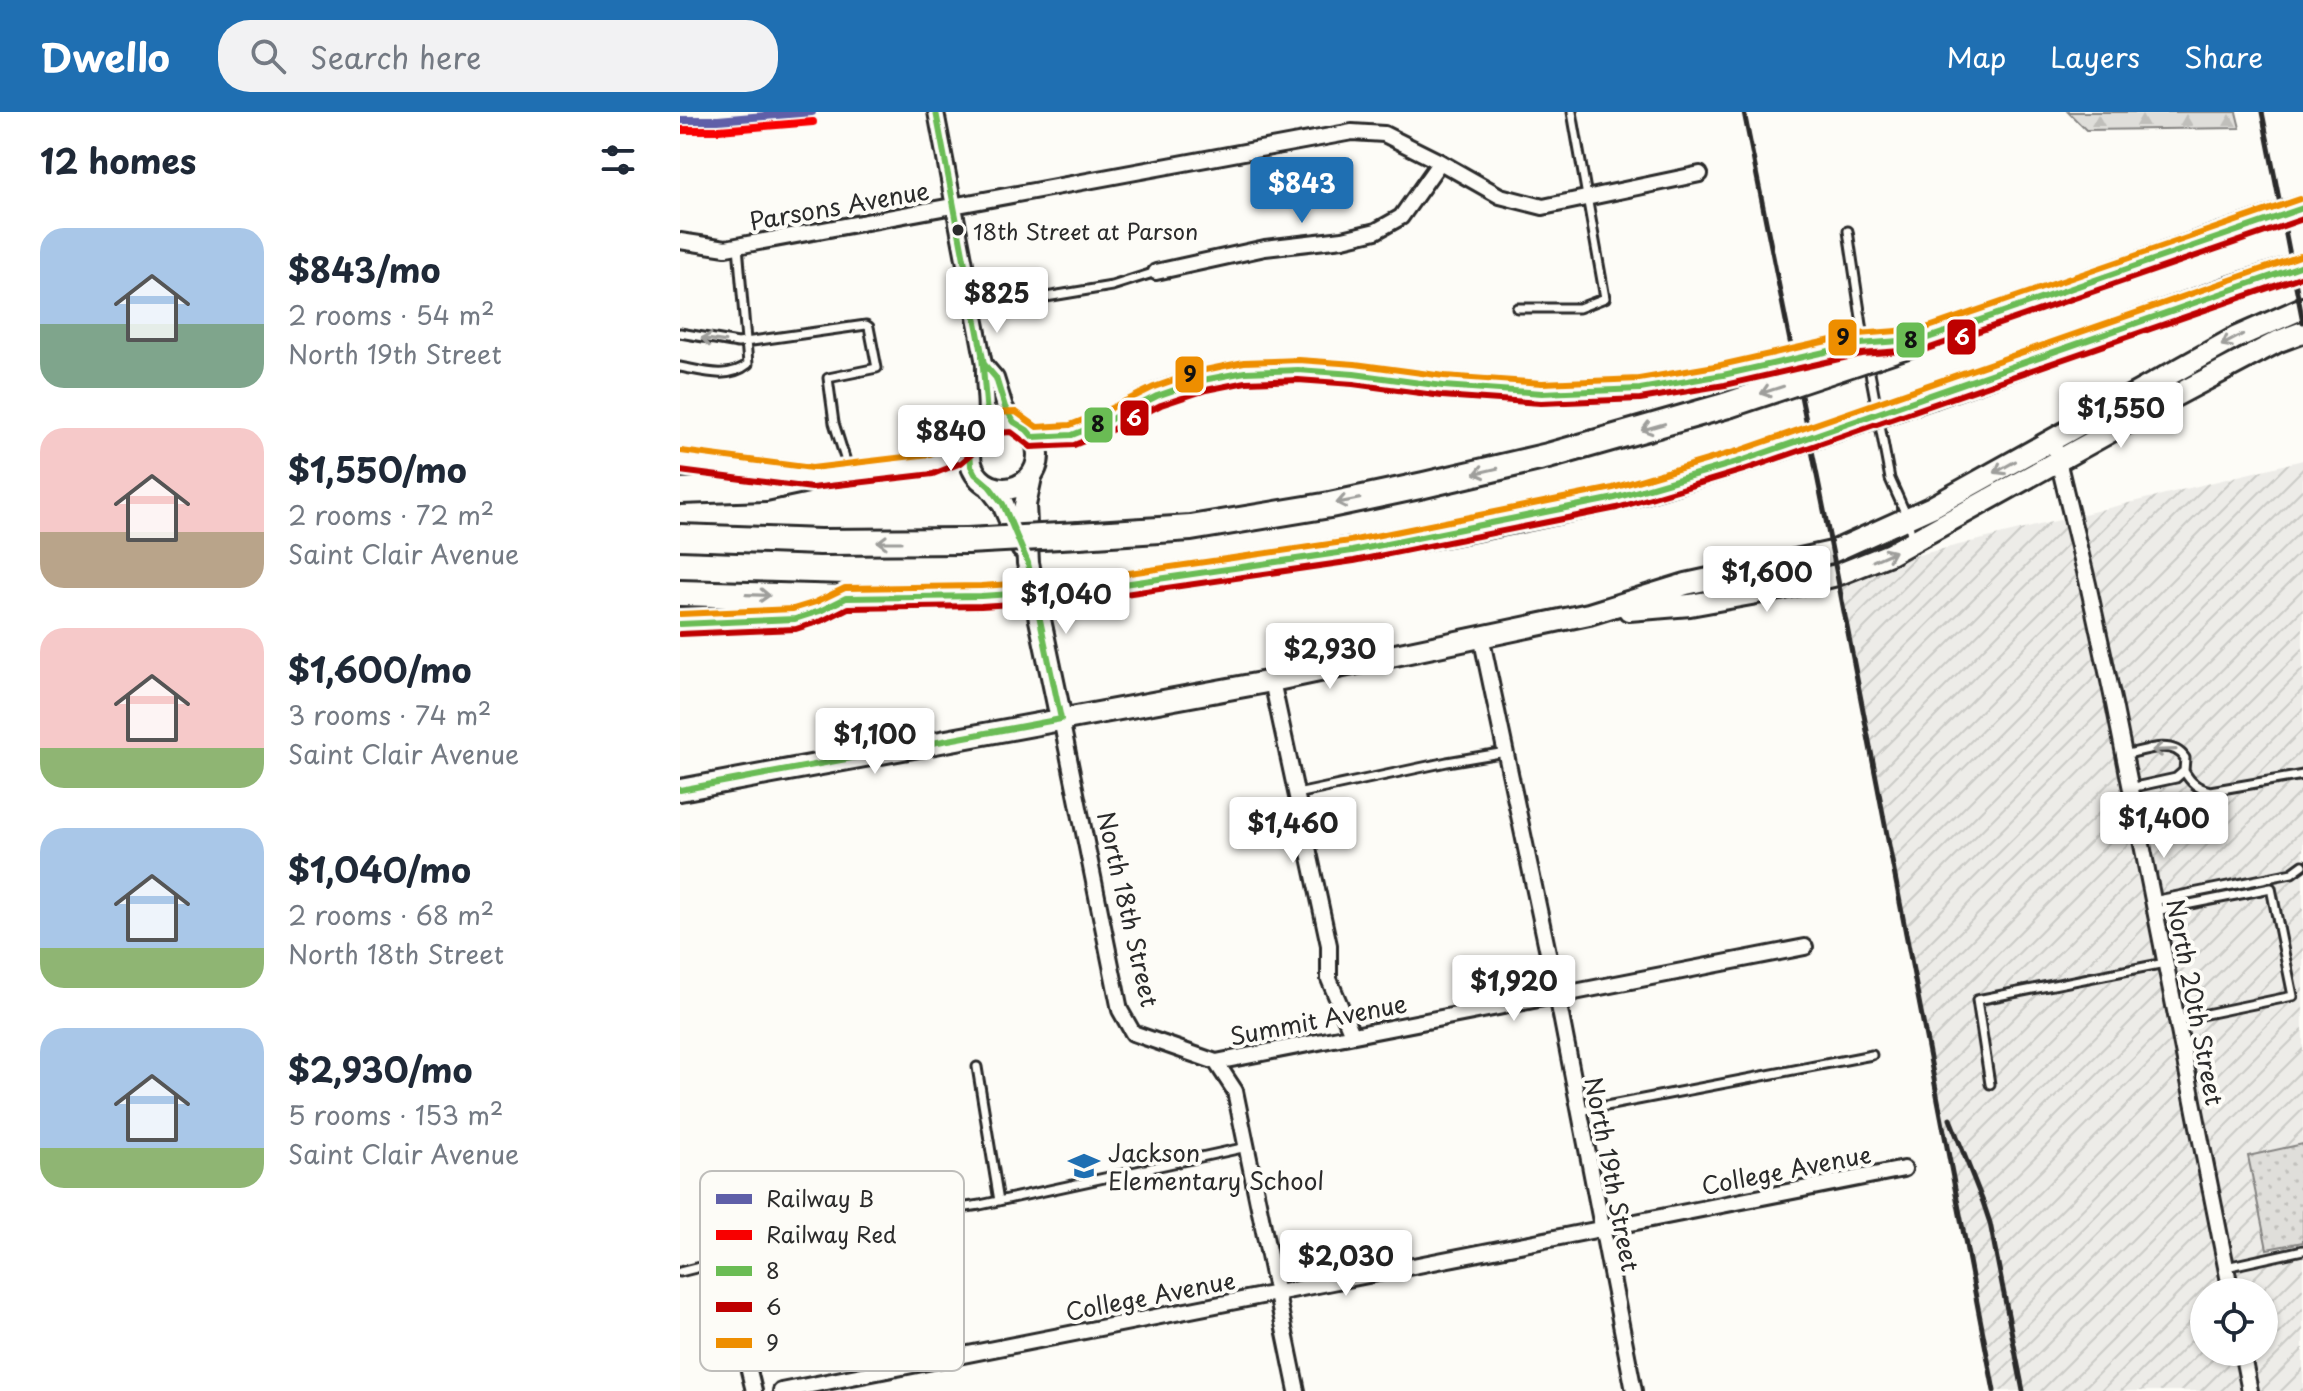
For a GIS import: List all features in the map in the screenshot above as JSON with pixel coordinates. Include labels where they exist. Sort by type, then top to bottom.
[{"type":"highway","points":[[680,537],[820,542],[967,541],[1191,528],[1330,505],[1548,456],[1728,405],[2303,208]]},
{"type":"highway","points":[[680,593],[846,598],[981,596],[1089,589],[1352,551],[1489,525],[1615,498],[1741,461],[2303,265]]},
{"type":"highway","points":[[1023,430],[1072,435],[1157,396],[1203,380],[1245,372],[1298,370],[1542,393],[1640,389],[1723,375],[1860,344],[1925,339]]},
{"type":"highway","points":[[680,491],[765,488],[812,478]]},
{"type":"highway","points":[[680,624],[795,619],[846,598]]},
{"type":"main road","points":[[1589,614],[1690,605],[1790,587],[1837,575],[1890,554],[2235,338],[2303,308]]},
{"type":"main road","points":[[680,790],[1272,681],[1589,614],[1686,584],[1832,552],[2303,332]]},
{"type":"main road","points":[[680,461],[812,478],[932,464],[955,455],[979,433],[1002,421],[1023,430],[1038,454],[1031,477],[1006,490],[989,486],[971,466],[970,457],[979,433]]},
{"type":"main road","name":"North 18th Street","points":[[1031,477],[1025,505],[1028,563],[1061,719]]},
{"type":"main road","name":"North 18th Street","points":[[989,486],[1003,504],[1028,563]]},
{"type":"street","points":[[936,112],[984,364],[987,415],[979,433]]},
{"type":"street","name":"Parsons Avenue","points":[[680,241],[726,248],[1352,132],[1384,134],[1500,196],[1543,207],[1700,174]]},
{"type":"street","points":[[1156,272],[1265,248],[1343,239],[1376,231],[1401,217],[1440,162]]},
{"type":"street","points":[[984,364],[996,378],[1005,407],[1023,430]]},
{"type":"street","name":"North 20th Street","points":[[2056,449],[2124,755],[2228,1278]]},
{"type":"street","name":"North 19th Street","points":[[1481,636],[1557,995],[1634,1391]]},
{"type":"street","points":[[1272,681],[1329,945],[1329,979],[1352,1034]]},
{"type":"street","name":"North 18th Street","points":[[1061,719],[1120,1010],[1133,1033],[1216,1062]]},
{"type":"street","name":"Summit Avenue","points":[[1216,1062],[1805,947]]},
{"type":"street","points":[[1216,1062],[1235,1091],[1297,1391]]},
{"type":"street","name":"College Avenue","points":[[964,1354],[1904,1169]]},
{"type":"street","points":[[2245,1366],[2250,1391]]},
{"type":"street","points":[[749,1371],[754,1391]]},
{"type":"street","name":"College Avenue","points":[[781,1391],[881,1371]]},
{"type":"lane","points":[[1517,308],[1579,308],[1605,298],[1572,112]]},
{"type":"lane","points":[[1848,231],[1860,318],[1890,479],[1908,519],[1912,542]]},
{"type":"lane","points":[[680,367],[723,374],[738,371],[748,364],[738,245]]},
{"type":"lane","points":[[974,313],[1112,286],[1156,272]]},
{"type":"lane","points":[[680,333],[738,343],[869,327],[877,368],[828,378],[834,423],[850,473]]},
{"type":"lane","points":[[2124,755],[2169,746],[2185,758],[2184,771],[2189,780],[2210,791],[2303,775]]},
{"type":"lane","points":[[1297,794],[1506,752]]},
{"type":"lane","points":[[2130,788],[2176,778],[2184,771]]},
{"type":"lane","points":[[2154,906],[2292,873],[2303,865]]},
{"type":"lane","points":[[2154,906],[2271,888],[2293,996],[2177,1020]]},
{"type":"lane","points":[[1990,1084],[1977,1000],[2165,963]]},
{"type":"lane","points":[[1578,1111],[1872,1055]]},
{"type":"lane","points":[[977,1067],[999,1201]]},
{"type":"lane","points":[[964,1207],[1247,1147]]},
{"type":"lane","points":[[2226,1267],[2303,1250]]},
{"type":"lane","points":[[680,1272],[700,1267]]},
{"type":"shaded area","points":[[2303,460],[2303,1391],[1994,1391],[1837,575]]},
{"type":"green space","points":[[2068,112],[2236,112],[2240,128],[2086,130]]},
{"type":"green space","points":[[2303,1144],[2303,1242],[2267,1249],[2248,1156]]},
{"type":"railway","points":[[1744,112],[1837,575],[1994,1391]]},
{"type":"railway","points":[[2262,112],[2303,322]]},
{"type":"railway","points":[[1950,1119],[1990,1223],[2023,1391]]},
{"type":"rail line","name":"B","points":[[680,120],[812,112]]},
{"type":"rail line","name":"Red","points":[[680,130],[813,122]]},
{"type":"transit line","name":"8","points":[[936,112],[984,364],[996,378],[1005,407],[1014,422],[1033,437],[1072,435],[1157,396],[1203,380],[1245,372],[1298,370],[1542,393],[1640,389],[1723,375],[1860,344],[1925,339],[2303,208]]},
{"type":"transit line","name":"9","points":[[681,451],[812,468],[930,454],[950,446],[972,424],[991,413],[1016,412],[1037,427],[1070,425],[1154,387],[1200,371],[1244,362],[1299,360],[1542,383],[1639,379],[1721,365],[1858,334],[1923,329],[2300,199]]},
{"type":"transit line","name":"6","points":[[680,471],[812,488],[933,474],[961,463],[985,439],[996,433],[1011,432],[1031,447],[1074,445],[1161,405],[1206,390],[1246,382],[1298,380],[1541,403],[1640,399],[1725,385],[1861,354],[1927,349],[2303,219]]},
{"type":"transit line","name":"9","points":[[680,614],[793,609],[845,588],[981,586],[1088,579],[1350,541],[1613,488],[1738,451],[2300,256]]},
{"type":"transit line","name":"8","points":[[680,624],[795,619],[846,598],[981,596],[1089,589],[1352,551],[1615,498],[1741,461],[2303,265]]},
{"type":"transit line","name":"6","points":[[680,634],[796,629],[848,608],[981,606],[1090,599],[1354,561],[1617,508],[1744,470],[2303,276]]},
{"type":"transit line","name":"8","points":[[680,790],[1061,719],[1028,563],[1003,504],[971,466],[970,448],[985,427],[987,415],[982,356]]},
{"type":"place","name":"18th Street at Parson","points":[[958,230]]},
{"type":"place","name":"Jackson Elementary School","points":[[1084,1166]]}]
